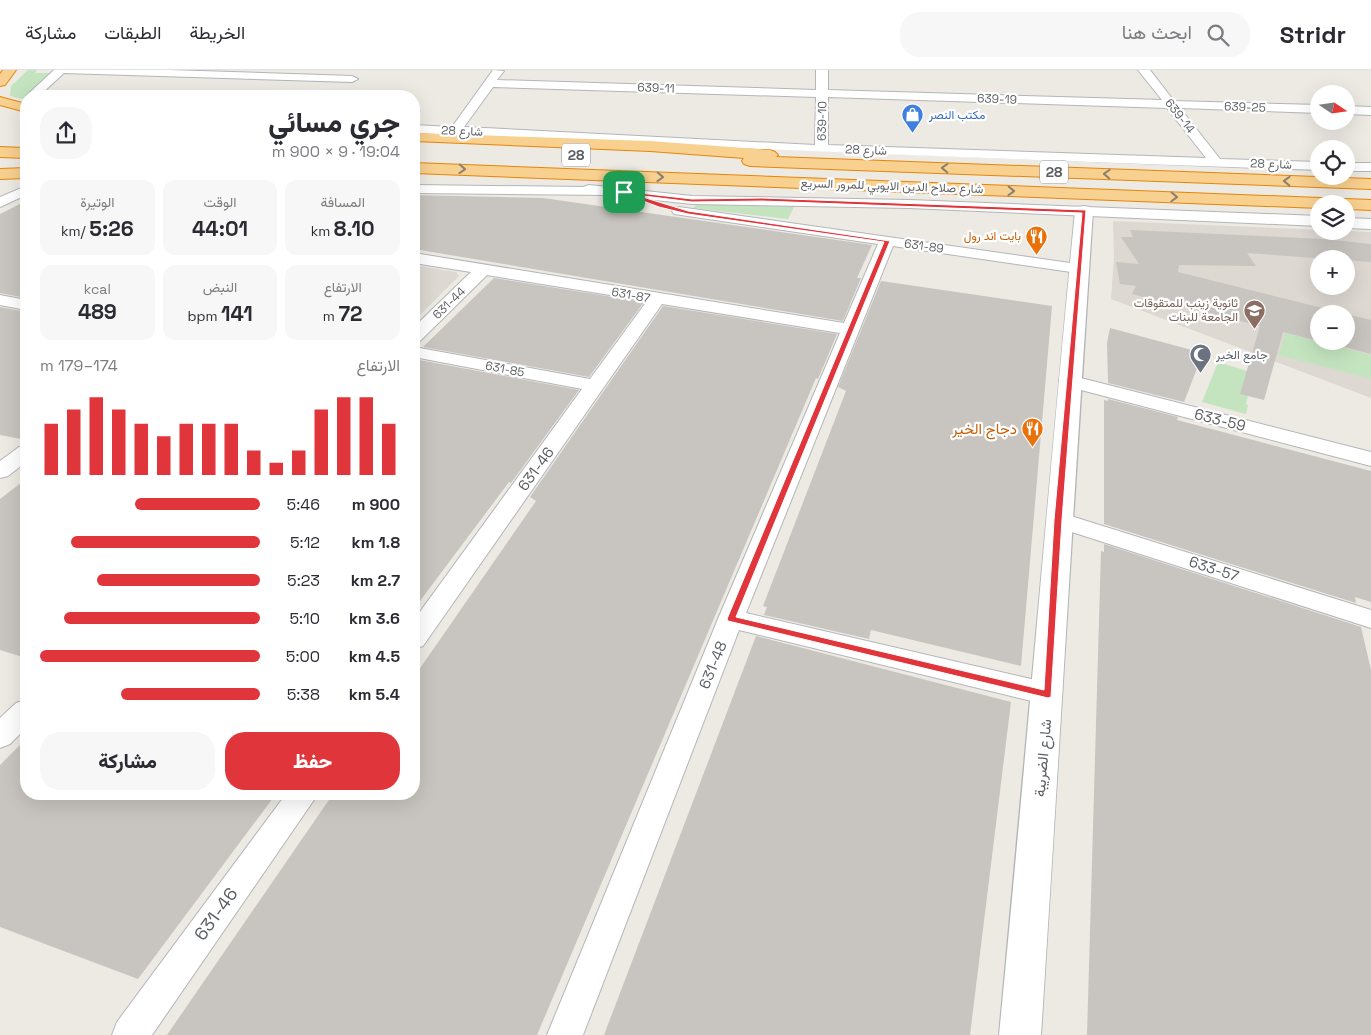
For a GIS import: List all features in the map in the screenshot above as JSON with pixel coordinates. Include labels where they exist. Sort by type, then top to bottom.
[{"type":"highway","points":[[0,82],[10,70]]},
{"type":"highway","points":[[0,100],[20,107]]},
{"type":"highway","points":[[0,108],[20,109]]},
{"type":"highway","points":[[420,136],[650,146],[888,166]]},
{"type":"highway","name":"شارع صلاح الدين الايوبي للمرور السريع","points":[[420,149],[1371,184]]},
{"type":"highway","points":[[0,152],[20,153]]},
{"type":"highway","name":"شارع صلاح الدين الايوبي للمرور السريع","points":[[420,168],[1371,205]]},
{"type":"highway","points":[[0,174],[20,173]]},
{"type":"highway","points":[[420,182],[589,189],[890,186]]},
{"type":"street","points":[[39,90],[61,70],[352,79]]},
{"type":"street","points":[[341,90],[361,70]]},
{"type":"street","points":[[455,131],[499,70]]},
{"type":"street","name":"639-10","points":[[822,70],[822,149]]},
{"type":"street","name":"639-14","points":[[1144,70],[1216,162]]},
{"type":"street","name":"639-11","points":[[490,83],[822,94]]},
{"type":"street","name":"639-19","points":[[822,94],[1171,105]]},
{"type":"street","name":"639-25","points":[[1171,105],[1310,109]]},
{"type":"street","points":[[1355,110],[1371,111]]},
{"type":"street","name":"شارع 28","points":[[420,129],[593,136],[822,149],[1310,166]]},
{"type":"street","points":[[1355,167],[1371,168]]},
{"type":"street","points":[[420,189],[624,192]]},
{"type":"street","points":[[589,189],[692,200],[762,200],[1310,221]]},
{"type":"street","name":"631-89","points":[[624,192],[660,206],[688,213],[1078,268]]},
{"type":"street","points":[[0,204],[20,193]]},
{"type":"street","name":"شارع الضريبة","points":[[1020,1035],[1048,694],[1058,520],[1084,211]]},
{"type":"street","points":[[1355,223],[1371,224]]},
{"type":"street","name":"631-48","points":[[565,1035],[731,619],[849,329],[887,241]]},
{"type":"street","name":"631-87","points":[[420,259],[849,329]]},
{"type":"street","name":"631-44","points":[[420,331],[484,269]]},
{"type":"street","name":"631-46","points":[[420,631],[657,299]]},
{"type":"street","name":"631-85","points":[[420,353],[595,386]]},
{"type":"street","name":"633-59","points":[[1069,381],[1371,459]]},
{"type":"street","name":"633-57","points":[[1058,520],[1371,619]]},
{"type":"street","points":[[731,619],[1048,694]]},
{"type":"street","points":[[0,736],[20,717]]},
{"type":"street","name":"631-46","points":[[130,1035],[299,800]]},
{"type":"shaded area","points":[[1113,221],[1310,229],[1310,240],[1355,240],[1355,231],[1371,232],[1371,398],[1111,299],[1114,258]]},
{"type":"shaded area","points":[[420,266],[456,272],[459,276],[420,315]]},
{"type":"green space","points":[[28,70],[37,70],[35,73],[54,73],[33,90],[20,90],[20,98],[10,96],[11,86]]},
{"type":"green space","points":[[697,204],[794,207],[788,219],[693,208]]},
{"type":"green space","points":[[1286,333],[1310,339],[1310,350],[1352,350],[1371,355],[1371,379],[1278,355]]},
{"type":"green space","points":[[1218,362],[1247,371],[1248,396],[1246,404],[1248,405],[1246,414],[1202,402]]},
{"type":"building","points":[[420,195],[543,198],[872,245],[857,278],[861,278],[843,321],[420,250]]},
{"type":"building","points":[[20,204],[20,297],[0,293],[0,214]]},
{"type":"building","points":[[1130,230],[1310,238],[1310,240],[1371,244],[1371,262],[1355,261],[1355,250],[1310,250],[1310,258],[1247,253],[1256,266],[1179,265],[1178,272],[1311,305],[1310,339],[1283,332],[1264,400],[1240,394],[1260,326],[1132,294],[1136,286],[1120,284],[1116,262],[1139,264],[1121,237],[1133,237]]},
{"type":"building","points":[[494,278],[644,302],[589,377],[423,347]]},
{"type":"building","points":[[881,281],[1052,306],[1021,666],[871,630],[869,639],[764,615],[767,607],[763,606],[846,391],[838,387]]},
{"type":"building","points":[[663,306],[837,334],[818,379],[816,378],[537,1035],[167,1035],[329,800],[420,800],[420,668],[536,501],[530,497]]},
{"type":"building","points":[[0,307],[20,311],[20,439],[0,435]]},
{"type":"building","points":[[1355,316],[1371,320],[1371,354],[1355,350]]},
{"type":"building","points":[[1110,328],[1203,353],[1184,402],[1108,383],[1107,343]]},
{"type":"building","points":[[420,360],[579,390],[511,483],[509,482],[420,601]]},
{"type":"building","points":[[1108,399],[1178,417],[1177,420],[1371,471],[1371,602],[1355,597],[1356,603],[1104,524],[1104,400],[1108,401]]},
{"type":"building","points":[[20,484],[20,656],[0,650],[0,499]]},
{"type":"building","points":[[1104,544],[1361,627],[1371,670],[1371,1035],[1087,1035],[1101,551],[1104,552]]},
{"type":"building","points":[[756,636],[1011,702],[970,1035],[604,1035]]},
{"type":"building","points":[[20,745],[20,800],[272,800],[138,979],[0,927],[0,765]]},
{"type":"place","name":"مكتب النصر","points":[[913,134]]},
{"type":"place","name":"بايت اند رول","points":[[1037,255]]},
{"type":"place","name":"ثانوية زينب للمتقوقات الجامعة للبنات","points":[[1254,329]]},
{"type":"place","name":"جامع الخير","points":[[1200,374]]},
{"type":"place","name":"دجاج الخير","points":[[1033,448]]},
{"type":"route","points":[[624,192],[692,200],[909,204],[1084,211],[1058,520],[1048,694],[731,619],[849,329],[887,241],[688,213],[660,206],[639,196],[624,192]]}]
